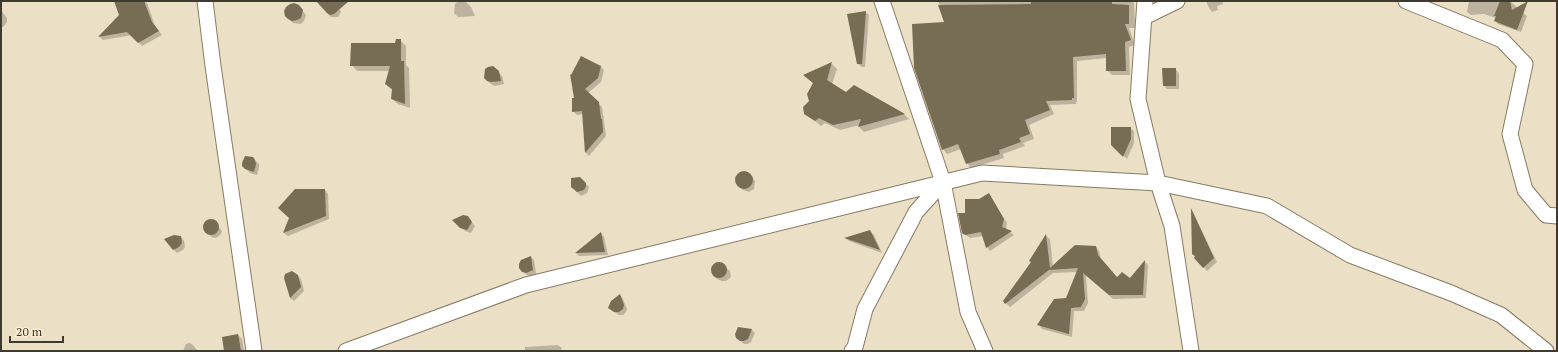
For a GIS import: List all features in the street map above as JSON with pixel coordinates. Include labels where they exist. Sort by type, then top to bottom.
[{"type":"street","points":[[205,1],[214,74],[254,351]]},
{"type":"street","points":[[882,1],[943,182],[968,312],[985,351]]},
{"type":"street","points":[[1145,1],[1138,100],[1158,183],[1172,226],[1191,351]]},
{"type":"street","points":[[1144,17],[1177,1]]},
{"type":"street","points":[[1406,1],[1502,40],[1525,64],[1510,134],[1524,190],[1546,216],[1557,216]]},
{"type":"street","points":[[346,351],[526,285],[982,173],[1158,183],[1267,206],[1350,255],[1450,293],[1501,315],[1546,351]]},
{"type":"street","points":[[852,351],[855,347],[865,309],[916,212],[943,182]]},
{"type":"building","points":[[114,1],[144,1],[152,22],[159,31],[138,43],[127,32],[98,37],[119,15]]},
{"type":"building","points":[[316,1],[349,1],[334,14],[330,15]]},
{"type":"building","points":[[1031,1],[1112,1],[1112,4],[1129,5],[1129,24],[1125,24],[1131,40],[1125,42],[1126,71],[1106,71],[1106,54],[1073,57],[1074,98],[1072,98],[1072,100],[1046,101],[1050,110],[1025,120],[1030,134],[1019,138],[1021,142],[999,150],[1000,154],[966,164],[958,144],[942,150],[914,68],[912,24],[944,22],[938,5],[1031,4]]},
{"type":"building","points":[[1500,1],[1510,1],[1512,10],[1528,1],[1517,30],[1494,21],[1496,16],[1494,16]]},
{"type":"building","points":[[294,3],[299,5],[303,10],[301,18],[292,21],[285,16],[284,11],[286,7]]},
{"type":"building","points":[[866,11],[862,64],[857,64],[847,14]]},
{"type":"building","points":[[396,39],[401,39],[401,61],[404,61],[405,104],[391,99],[392,89],[385,84],[390,66],[350,66],[351,43],[395,43]]},
{"type":"building","points":[[581,56],[601,66],[598,78],[585,89],[599,102],[603,132],[585,153],[582,111],[572,112],[572,98],[574,98],[570,74],[571,75]]},
{"type":"building","points":[[832,62],[827,80],[846,92],[854,85],[905,114],[858,127],[861,119],[833,125],[819,118],[815,121],[804,114],[803,107],[809,101],[807,94],[813,83],[803,75]]},
{"type":"building","points":[[493,66],[499,71],[501,81],[491,82],[484,78],[485,69]]},
{"type":"building","points":[[1162,68],[1176,68],[1176,86],[1163,86]]},
{"type":"building","points":[[1111,127],[1131,127],[1131,139],[1123,157],[1111,145]]},
{"type":"building","points":[[245,156],[253,157],[255,160],[256,164],[254,172],[245,169],[242,166]]},
{"type":"building","points":[[744,171],[750,174],[753,180],[750,186],[744,189],[738,186],[735,180],[738,174]]},
{"type":"building","points":[[580,177],[586,183],[586,186],[584,190],[577,192],[571,187],[571,178]]},
{"type":"building","points":[[295,189],[325,189],[326,216],[283,233],[289,218],[278,208]]},
{"type":"building","points":[[989,193],[1004,219],[1002,227],[1012,231],[986,248],[981,232],[965,235],[962,233],[958,213],[965,213],[965,199],[979,199]]},
{"type":"building","points":[[1191,208],[1214,258],[1203,268],[1192,254]]},
{"type":"building","points":[[463,215],[468,216],[472,222],[467,230],[460,228],[452,220]]},
{"type":"building","points":[[211,219],[218,224],[219,227],[214,234],[211,235],[204,230],[203,227],[208,220]]},
{"type":"building","points":[[870,230],[880,250],[844,238]]},
{"type":"building","points":[[601,232],[605,252],[575,253]]},
{"type":"building","points":[[1046,234],[1050,268],[1075,245],[1096,246],[1098,255],[1117,277],[1122,272],[1130,278],[1145,260],[1143,295],[1109,295],[1083,273],[1085,299],[1081,307],[1071,308],[1069,334],[1037,325],[1054,299],[1066,298],[1078,268],[1049,270],[1005,304],[1003,301],[1031,262],[1029,261]]},
{"type":"building","points":[[174,235],[181,236],[182,243],[179,247],[173,250],[164,239]]},
{"type":"building","points":[[531,256],[533,270],[526,273],[522,272],[519,268],[521,260]]},
{"type":"building","points":[[716,262],[722,262],[727,267],[725,276],[722,278],[716,278],[711,273],[711,267]]},
{"type":"building","points":[[292,271],[298,275],[301,287],[290,298],[284,278],[285,274]]},
{"type":"building","points":[[620,294],[624,305],[623,309],[619,312],[614,312],[608,308],[611,301]]},
{"type":"building","points":[[738,327],[752,329],[748,339],[740,341],[736,338],[735,334]]},
{"type":"building","points":[[238,334],[241,351],[224,351],[222,337]]}]
